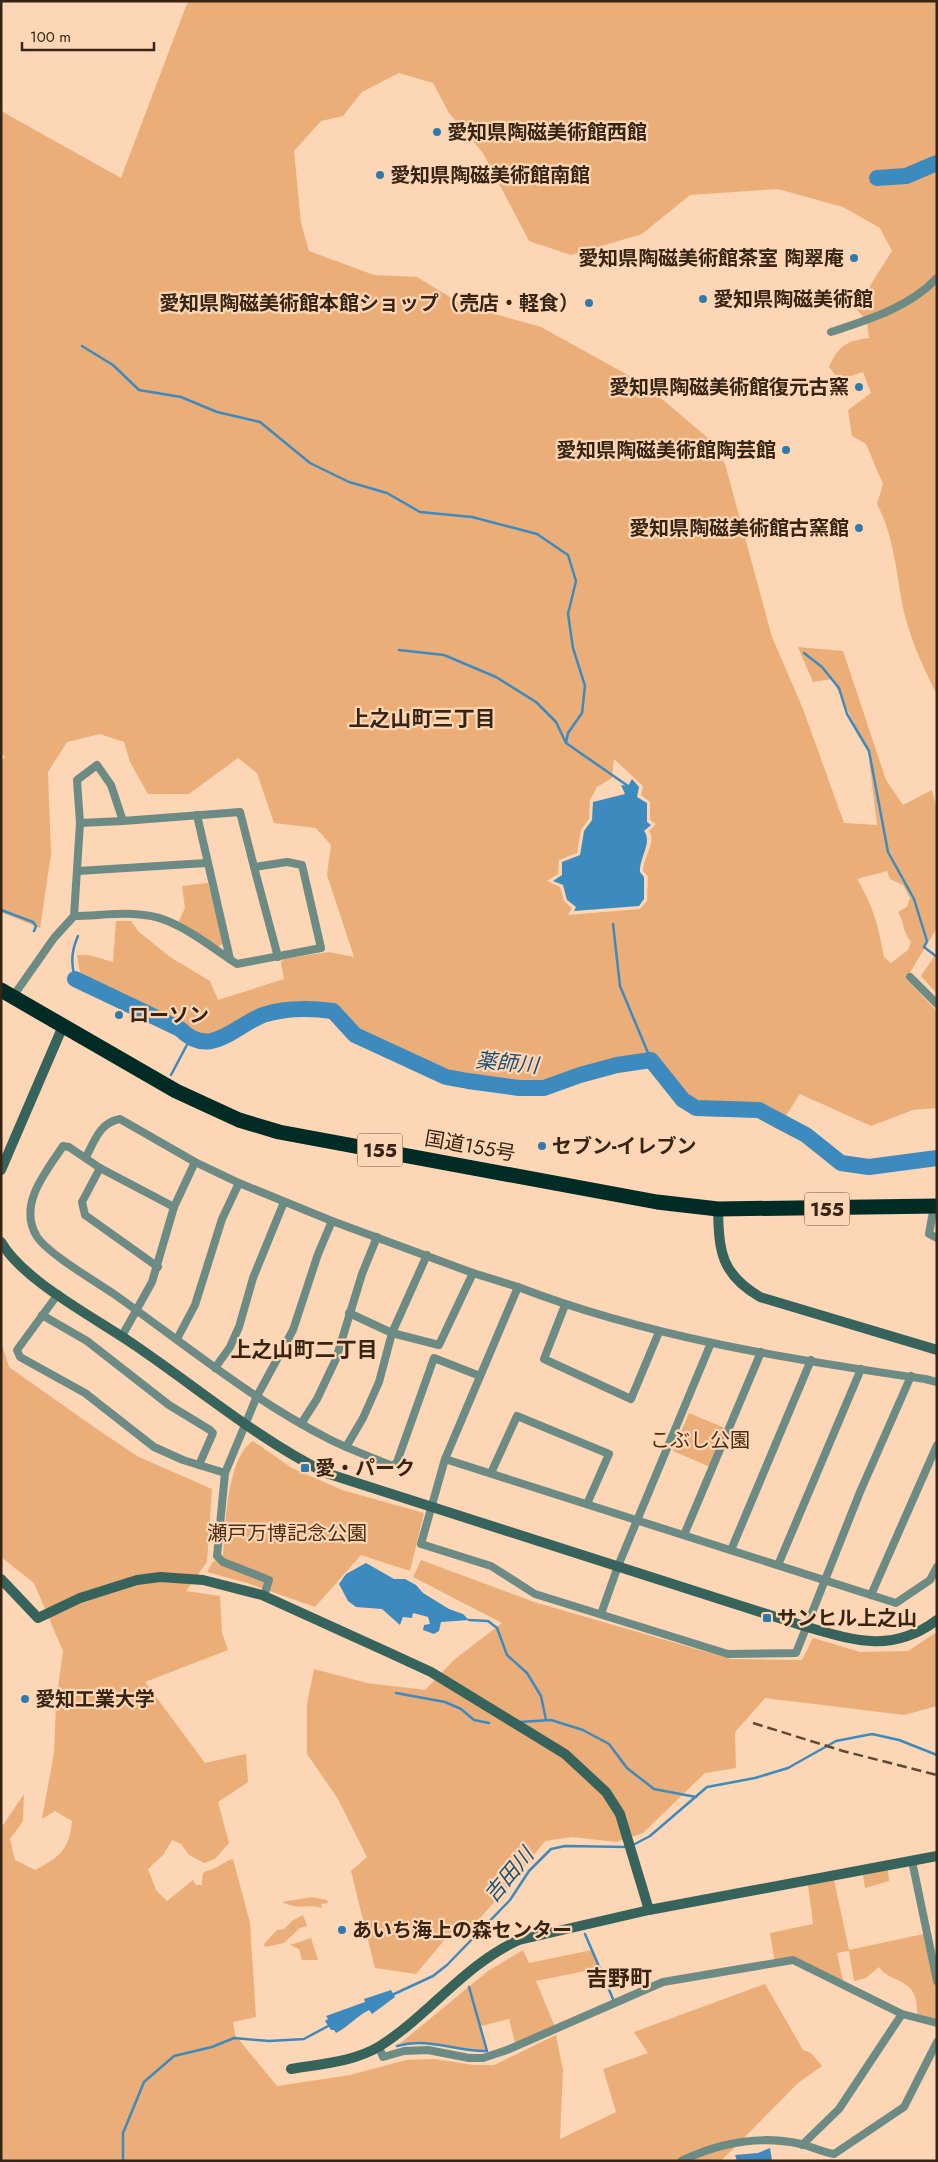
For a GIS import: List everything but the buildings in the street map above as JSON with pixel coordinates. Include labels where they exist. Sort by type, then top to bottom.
[{"type":"highway","name":"国道155号","points":[[8,993],[176,1091],[239,1120],[268,1129],[657,1202],[718,1210],[935,1206]]},
{"type":"street","points":[[831,332],[893,309],[929,286],[937,278]]},
{"type":"street","points":[[8,993],[74,916],[80,823],[77,780],[97,765],[112,785],[124,821]]},
{"type":"street","points":[[80,823],[240,812],[278,957]]},
{"type":"street","points":[[197,815],[206,863],[230,959]]},
{"type":"street","points":[[74,916],[142,915],[164,920],[191,933],[237,964],[321,948],[302,865],[287,862],[254,866]]},
{"type":"street","points":[[78,871],[206,863]]},
{"type":"street","points":[[910,977],[937,1004]]},
{"type":"street","points":[[1,1170],[63,1026]]},
{"type":"street","points":[[86,1157],[105,1125],[120,1119],[195,1162],[284,1202],[473,1273],[518,1287],[565,1305],[659,1332],[711,1343],[937,1382]]},
{"type":"street","points":[[174,1207],[63,1146],[34,1194],[31,1206],[33,1227],[42,1243],[54,1254],[138,1311],[215,1368],[301,1424],[346,1447],[393,1466],[397,1462],[411,1426],[434,1358],[480,1376]]},
{"type":"street","points":[[122,1336],[138,1311],[158,1267],[174,1207],[195,1162]]},
{"type":"street","points":[[100,1168],[82,1202],[85,1215],[158,1267]]},
{"type":"street","points":[[177,1339],[195,1304],[222,1219],[239,1183]]},
{"type":"street","points":[[215,1368],[230,1347],[239,1327],[253,1278],[284,1202]]},
{"type":"street","points":[[935,1206],[929,1234],[937,1238]]},
{"type":"street","points":[[718,1210],[719,1239],[723,1259],[732,1276],[747,1289],[760,1296],[937,1350]]},
{"type":"street","points":[[264,1596],[269,1580],[223,1562],[217,1556],[225,1473],[247,1424],[257,1396],[290,1339],[318,1254],[332,1221]]},
{"type":"street","points":[[301,1424],[329,1376],[336,1359],[349,1312],[377,1237]]},
{"type":"street","points":[[1,1242],[8,1253],[23,1269],[58,1294],[122,1336],[299,1460],[326,1473],[806,1627],[862,1642],[904,1638],[926,1628],[937,1620]]},
{"type":"street","points":[[346,1447],[363,1418],[379,1382],[392,1333],[427,1255]]},
{"type":"street","points":[[349,1312],[392,1333],[439,1345],[473,1273]]},
{"type":"street","points":[[518,1287],[445,1459],[421,1544],[491,1566],[535,1594],[728,1654],[796,1653],[824,1580],[911,1376]]},
{"type":"street","points":[[58,1294],[17,1350],[20,1357],[85,1393],[154,1447],[183,1460],[225,1473]]},
{"type":"street","points":[[565,1305],[544,1359],[631,1398],[659,1332]]},
{"type":"street","points":[[42,1315],[87,1341],[169,1405],[210,1430],[213,1433],[199,1465]]},
{"type":"street","points":[[601,1614],[618,1566],[711,1343]]},
{"type":"street","points":[[684,1535],[761,1352]]},
{"type":"street","points":[[730,1550],[812,1360]]},
{"type":"street","points":[[778,1565],[861,1369]]},
{"type":"street","points":[[491,1473],[517,1416],[609,1454],[587,1504]]},
{"type":"street","points":[[871,1595],[937,1444]]},
{"type":"street","points":[[445,1459],[896,1603],[930,1580],[937,1567]]},
{"type":"street","points":[[1,1580],[38,1618],[80,1598],[137,1580],[160,1577],[203,1580],[264,1596],[431,1672],[565,1754],[606,1792],[620,1814],[649,1910]]},
{"type":"street","points":[[291,2069],[355,2057],[379,2047],[505,1946],[527,1938],[649,1910],[937,1856]]},
{"type":"street","points":[[912,1861],[937,1981]]},
{"type":"street","points":[[379,2047],[383,2057],[404,2051],[428,2050],[469,2058],[483,2058],[507,2050],[663,1982],[793,1960],[902,2014],[937,2023]]},
{"type":"street","points":[[802,2144],[839,2109],[902,2014]]},
{"type":"street","points":[[681,2161],[704,2150],[741,2142],[772,2140],[802,2144],[834,2154],[904,2107],[937,2042]]},
{"type":"green space","points":[[188,1],[937,1],[937,695],[914,644],[904,612],[888,530],[877,504],[883,484],[866,444],[852,436],[848,410],[871,393],[863,372],[839,380],[829,367],[836,354],[844,345],[869,338],[867,322],[856,308],[892,251],[880,228],[843,207],[778,189],[690,195],[642,234],[571,255],[529,241],[483,153],[449,113],[433,83],[399,73],[362,92],[343,116],[321,121],[294,151],[301,223],[309,251],[374,275],[417,277],[463,305],[541,327],[644,384],[708,438],[725,464],[772,637],[803,709],[844,823],[877,825],[868,751],[832,679],[813,682],[798,647],[843,651],[886,780],[903,805],[932,790],[937,810],[937,928],[906,979],[937,1011],[937,1108],[913,1110],[871,1126],[800,1094],[777,1129],[760,1118],[704,1116],[653,1057],[618,1059],[550,1082],[523,1084],[450,1073],[358,1033],[336,1008],[306,1004],[252,1015],[212,1038],[185,1043],[169,1029],[161,1015],[81,977],[77,955],[89,955],[113,962],[116,921],[131,921],[138,931],[170,957],[210,981],[218,1000],[284,979],[281,963],[283,959],[329,952],[354,957],[327,875],[331,845],[316,828],[274,823],[257,773],[238,758],[189,794],[148,794],[130,762],[124,742],[100,734],[67,742],[48,772],[51,854],[40,928],[1,912],[1,762],[5,756],[1,754],[1,111],[121,178]],"holes":[[[614,759],[643,786],[641,795],[650,802],[650,820],[656,824],[649,831],[651,845],[643,871],[648,876],[647,901],[640,909],[568,915],[572,908],[564,901],[560,887],[547,881],[558,874],[559,860],[577,853],[581,830],[589,819],[590,800],[597,787],[612,778]],[[887,871],[890,879],[903,885],[910,898],[907,907],[898,912],[911,942],[908,950],[891,963],[884,957],[875,917],[857,879]]]},
{"type":"green space","points":[[208,883],[224,943],[218,947],[178,923],[185,908],[182,886]]},
{"type":"green space","points":[[937,952],[937,994],[921,976]]},
{"type":"green space","points":[[1,1342],[9,1367],[94,1427],[137,1456],[212,1489],[207,1562],[186,1591],[220,1596],[222,1633],[228,1650],[145,1682],[205,1763],[246,1754],[248,1782],[218,1802],[229,1843],[215,1859],[204,1863],[189,1855],[181,1844],[172,1840],[164,1854],[148,1869],[156,1890],[167,1901],[193,1880],[196,1885],[202,1885],[204,1872],[233,1859],[250,1923],[256,2017],[233,2022],[235,2035],[277,2086],[350,2075],[406,2060],[434,2059],[474,2065],[494,2065],[556,2035],[563,2070],[560,2139],[616,2112],[603,2069],[648,2053],[634,2032],[765,1984],[803,2050],[811,2053],[822,2066],[798,2083],[721,2161],[1,2161],[1,1828],[24,1794],[23,1821],[10,1839],[15,1860],[35,1870],[61,1852],[69,1839],[72,1821],[55,1811],[42,1819],[54,1753],[56,1703],[63,1651],[34,1583],[1,1557]]},
{"type":"green space","name":"こぶし公園","points":[[689,1413],[727,1429],[710,1467],[673,1451]]},
{"type":"green space","name":"瀬戸万博記念公園","points":[[253,1441],[292,1468],[342,1490],[424,1513],[410,1571],[361,1555],[315,1607],[247,1583],[207,1572],[212,1563],[223,1555],[229,1493],[233,1477],[244,1449]]},
{"type":"green space","points":[[421,1560],[534,1602],[731,1659],[802,1660],[813,1638],[860,1652],[908,1651],[937,1632],[937,1706],[904,1715],[765,1698],[735,1732],[736,1768],[705,1773],[643,1833],[616,1842],[572,1837],[545,1841],[514,1880],[472,1927],[456,1926],[416,1974],[375,1968],[351,1871],[367,1857],[338,1799],[307,1754],[307,1704],[314,1669],[367,1683],[425,1690],[455,1659],[502,1623],[413,1577]]},
{"type":"green space","points":[[888,1870],[889,1881],[865,1888],[863,1875]]},
{"type":"green space","points":[[834,1880],[849,1950],[928,1933],[937,1981],[937,2023],[918,2019],[916,2000],[911,1989],[902,1982],[887,1975],[879,1967],[866,1978],[854,1981],[849,1951],[837,1953],[844,1985],[793,1960],[775,1963],[770,1933],[813,1924],[808,1885]]},
{"type":"green space","points":[[312,1897],[327,1900],[328,1903],[321,1904],[322,1908],[311,1906],[298,1907],[282,1902]]},
{"type":"green space","points":[[303,1915],[307,1926],[300,1928],[284,1943],[265,1947],[264,1944],[277,1930],[284,1929],[292,1921]]},
{"type":"green space","points":[[311,1938],[318,1960],[302,1960],[299,1949],[290,1945]]},
{"type":"green space","points":[[523,1950],[529,1963],[592,1950],[600,1968],[536,1981],[555,2027],[516,2046],[509,2019],[481,2026],[487,2051],[421,2043],[397,2046],[488,1971]]},
{"type":"water","points":[[632,779],[639,787],[637,797],[647,803],[647,822],[651,825],[644,831],[647,840],[640,867],[640,872],[644,877],[644,899],[639,906],[574,911],[576,907],[567,900],[563,885],[553,881],[562,875],[562,862],[580,855],[584,831],[592,820],[593,802],[625,794],[621,785],[628,786]]},
{"type":"water","points":[[366,1563],[394,1579],[405,1579],[416,1585],[423,1593],[449,1609],[463,1614],[469,1620],[441,1622],[439,1631],[434,1634],[423,1630],[424,1625],[430,1624],[428,1617],[413,1613],[412,1618],[403,1617],[400,1625],[382,1609],[356,1607],[348,1601],[339,1584],[346,1574]]},
{"type":"water","points":[[391,1990],[395,1997],[372,2014],[369,2010],[365,2012],[336,2033],[334,2030],[331,2030],[325,2021],[328,2019],[326,2016],[365,2002],[364,1999]]},
{"type":"water","points":[[770,2148],[772,2161],[737,2161],[735,2155],[758,2153]]},
{"type":"waterway","points":[[877,178],[906,176],[937,163]]},
{"type":"waterway","points":[[82,346],[113,365],[139,390],[181,397],[217,412],[260,422],[310,463],[349,482],[387,493],[420,512],[472,517],[537,534],[568,555],[576,581],[568,614],[573,648],[585,686],[582,713],[568,733],[566,743],[628,786]]},
{"type":"waterway","points":[[399,650],[444,655],[496,677],[536,702],[556,722],[566,743]]},
{"type":"waterway","points":[[804,653],[822,667],[839,688],[847,714],[869,751],[888,852],[914,899],[927,941],[924,947],[937,957]]},
{"type":"waterway","points":[[1,910],[33,922],[36,926],[34,931]]},
{"type":"waterway","points":[[613,924],[620,986],[651,1060]]},
{"type":"waterway","points":[[75,979],[72,957],[78,936]]},
{"type":"waterway","name":"薬師川","points":[[75,979],[180,1029],[191,1038],[201,1041],[212,1041],[222,1038],[252,1020],[271,1013],[297,1009],[333,1011],[355,1035],[446,1077],[468,1081],[519,1088],[544,1088],[580,1075],[617,1065],[651,1060],[683,1100],[696,1108],[759,1110],[806,1135],[841,1163],[869,1167],[937,1158]]},
{"type":"waterway","points":[[171,1075],[190,1039]]},
{"type":"waterway","points":[[469,1620],[488,1621],[497,1628],[507,1655],[527,1673],[541,1696],[546,1720]]},
{"type":"waterway","points":[[396,1693],[445,1702],[461,1709],[474,1720],[489,1723]]},
{"type":"waterway","points":[[520,1722],[551,1720],[583,1730],[609,1744],[627,1768],[654,1789],[696,1797]]},
{"type":"waterway","name":"吉田川","points":[[633,1845],[650,1836],[707,1787],[755,1778],[788,1768],[836,1741],[872,1734],[899,1740],[937,1755]]},
{"type":"waterway","name":"吉田川","points":[[392,1995],[433,1976],[447,1965],[510,1900],[529,1871],[551,1849],[565,1846],[628,1847]]},
{"type":"waterway","points":[[585,1934],[613,1999]]},
{"type":"waterway","points":[[397,2046],[421,2043],[487,2051],[469,1987]]},
{"type":"waterway","name":"吉田川","points":[[123,2161],[123,2133],[144,2082],[174,2056],[212,2047],[234,2038],[269,2041],[304,2039],[330,2025]]},
{"type":"railway","points":[[753,1723],[843,1751],[937,1775]]},
{"type":"place","name":"愛知県陶磁美術館西館","points":[[437,132]]},
{"type":"place","name":"愛知県陶磁美術館南館","points":[[380,175]]},
{"type":"place","name":"愛知県陶磁美術館茶室 陶翠庵","points":[[854,258]]},
{"type":"place","name":"愛知県陶磁美術館","points":[[703,299]]},
{"type":"place","name":"愛知県陶磁美術館本館ショップ（売店・軽食）","points":[[589,303]]},
{"type":"place","name":"愛知県陶磁美術館復元古窯","points":[[859,387]]},
{"type":"place","name":"愛知県陶磁美術館陶芸館","points":[[786,450]]},
{"type":"place","name":"愛知県陶磁美術館古窯館","points":[[859,528]]},
{"type":"place","name":"ローソン","points":[[119,1015]]},
{"type":"place","name":"セブン-イレブン","points":[[542,1146]]},
{"type":"place","name":"愛・パーク","points":[[305,1468]]},
{"type":"place","name":"サンヒル上之山","points":[[767,1618]]},
{"type":"place","name":"愛知工業大学","points":[[25,1699]]},
{"type":"place","name":"あいち海上の森センター","points":[[342,1930]]},
{"type":"district","name":"上之山町三丁目","points":[[422,719]]},
{"type":"district","name":"上之山町二丁目","points":[[304,1350]]},
{"type":"district","name":"吉野町","points":[[619,1978]]}]
